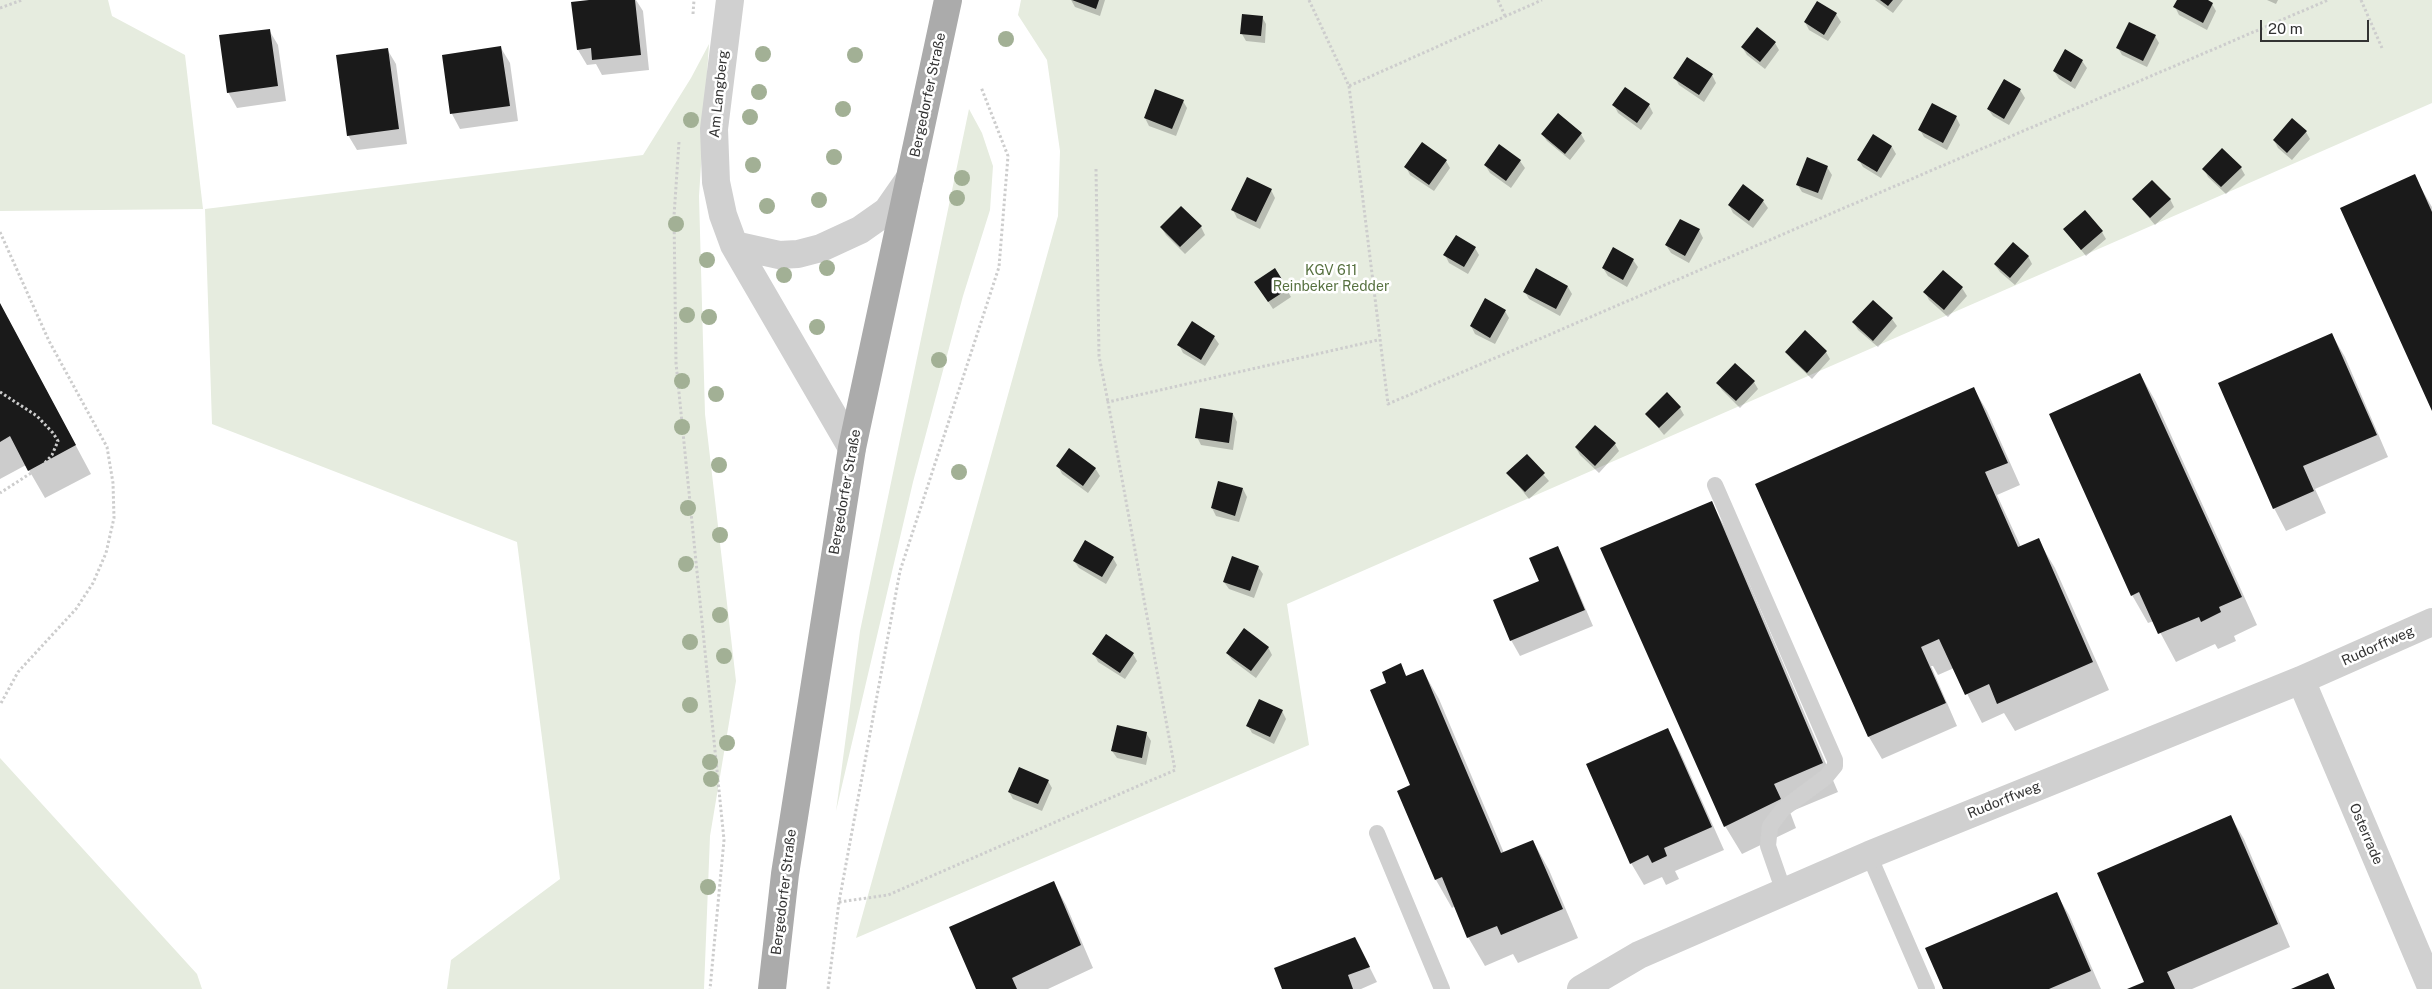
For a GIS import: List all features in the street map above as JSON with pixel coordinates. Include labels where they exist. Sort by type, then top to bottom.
[{"type":"main road","name":"Bergedorfer Straße","points":[[772,989],[785,874],[852,448],[948,0]]},
{"type":"street","name":"Am Langberg","points":[[730,0],[714,129],[716,182],[723,215],[734,245],[852,448]]},
{"type":"street","points":[[734,245],[779,255],[798,254],[821,248],[860,230],[887,211],[910,178]]},
{"type":"street","name":"Rudorffweg","points":[[1581,989],[1639,955],[1869,855],[2301,680],[2432,622]]},
{"type":"street","name":"Osterrade","points":[[2301,680],[2432,989]]},
{"type":"lane","points":[[1715,485],[1835,760],[1835,766],[1826,777],[1783,809],[1770,826],[1768,846],[1784,892]]},
{"type":"lane","points":[[1377,833],[1442,989]]},
{"type":"lane","points":[[1869,855],[1927,989]]},
{"type":"path","points":[[0,8],[22,0]]},
{"type":"path","points":[[692,19],[694,0]]},
{"type":"path","points":[[1309,0],[1349,86],[1378,340],[1388,404],[2328,0]]},
{"type":"path","points":[[1498,0],[1505,16]]},
{"type":"path","points":[[1349,86],[1542,0]]},
{"type":"path","points":[[2361,0],[2382,48]]},
{"type":"path","points":[[828,989],[839,902],[900,571],[999,267],[1008,156],[981,87]]},
{"type":"path","points":[[680,140],[674,216],[676,362],[724,840],[710,989]]},
{"type":"path","points":[[839,902],[888,895],[1175,770],[1099,356],[1096,169]]},
{"type":"path","points":[[0,232],[49,341],[107,447],[113,483],[114,518],[106,553],[93,583],[76,609],[18,672],[0,705]]},
{"type":"path","points":[[1108,402],[1378,340]]},
{"type":"path","points":[[0,392],[36,416],[54,433],[58,441],[52,456],[42,466],[0,493]]},
{"type":"green space","points":[[0,0],[108,0],[112,16],[185,55],[203,209],[0,211]]},
{"type":"green space","name":"KGV 611 Reinbeker Redder","points":[[1021,0],[2432,0],[2432,103],[1287,604],[1309,745],[856,938],[1058,216],[1060,151],[1047,60],[1018,15]]},
{"type":"green space","points":[[709,44],[699,196],[705,414],[736,681],[710,836],[704,989],[447,989],[451,960],[560,879],[517,542],[212,424],[205,209],[643,155],[691,78]]},
{"type":"green space","points":[[969,109],[982,133],[993,166],[990,210],[963,296],[913,482],[836,811],[860,631]]},
{"type":"green space","points":[[0,758],[197,974],[202,989],[0,989]]},
{"type":"building","points":[[635,0],[641,55],[592,60],[591,48],[577,50],[571,2]]},
{"type":"building","points":[[1072,0],[1099,0],[1096,9]]},
{"type":"building","points":[[1880,0],[1893,0],[1888,6]]},
{"type":"building","points":[[2177,0],[2208,0],[2213,3],[2203,23],[2173,7]]},
{"type":"building","points":[[1817,1],[1837,13],[1824,35],[1804,22]]},
{"type":"building","points":[[1242,14],[1263,16],[1261,36],[1240,34]]},
{"type":"building","points":[[2129,22],[2156,35],[2143,61],[2116,48]]},
{"type":"building","points":[[1757,27],[1776,42],[1760,62],[1741,47]]},
{"type":"building","points":[[270,29],[278,86],[227,93],[219,35]]},
{"type":"building","points":[[501,46],[510,106],[450,114],[442,55]]},
{"type":"building","points":[[388,48],[399,129],[347,136],[336,55]]},
{"type":"building","points":[[2065,49],[2083,60],[2071,82],[2053,71]]},
{"type":"building","points":[[1687,57],[1713,74],[1699,95],[1673,78]]},
{"type":"building","points":[[2004,79],[2021,89],[2004,119],[1987,109]]},
{"type":"building","points":[[1625,87],[1650,104],[1637,123],[1612,105]]},
{"type":"building","points":[[1155,89],[1184,100],[1172,129],[1144,118]]},
{"type":"building","points":[[1932,103],[1957,116],[1943,143],[1918,130]]},
{"type":"building","points":[[1558,113],[1582,133],[1565,154],[1541,134]]},
{"type":"building","points":[[2292,118],[2307,131],[2287,153],[2273,140]]},
{"type":"building","points":[[1873,134],[1892,146],[1877,172],[1857,160]]},
{"type":"building","points":[[1422,142],[1447,160],[1429,185],[1404,167]]},
{"type":"building","points":[[1499,144],[1521,160],[1506,181],[1484,165]]},
{"type":"building","points":[[2222,148],[2242,167],[2221,187],[2202,169]]},
{"type":"building","points":[[1807,157],[1828,166],[1818,193],[1796,185]]},
{"type":"building","points":[[2415,174],[2432,212],[2432,411],[2340,208]]},
{"type":"building","points":[[1247,177],[1272,189],[1256,222],[1231,210]]},
{"type":"building","points":[[2152,180],[2171,199],[2150,218],[2132,199]]},
{"type":"building","points":[[1743,184],[1764,200],[1749,221],[1728,205]]},
{"type":"building","points":[[1181,206],[1202,226],[1180,247],[1160,227]]},
{"type":"building","points":[[2085,210],[2103,231],[2081,250],[2063,229]]},
{"type":"building","points":[[1680,219],[1700,229],[1685,256],[1665,245]]},
{"type":"building","points":[[1456,235],[1476,247],[1464,267],[1443,255]]},
{"type":"building","points":[[2013,242],[2029,256],[2010,278],[1994,264]]},
{"type":"building","points":[[1613,247],[1634,259],[1623,280],[1602,268]]},
{"type":"building","points":[[1275,268],[1288,289],[1268,302],[1254,282]]},
{"type":"building","points":[[1536,268],[1568,286],[1556,309],[1523,292]]},
{"type":"building","points":[[1943,270],[1963,287],[1944,310],[1923,292]]},
{"type":"building","points":[[1485,298],[1506,310],[1490,338],[1470,326]]},
{"type":"building","points":[[1873,300],[1893,318],[1873,341],[1852,322]]},
{"type":"building","points":[[0,303],[76,445],[28,471],[10,436],[0,442]]},
{"type":"building","points":[[1192,321],[1215,336],[1201,360],[1177,345]]},
{"type":"building","points":[[1805,330],[1827,351],[1807,373],[1785,352]]},
{"type":"building","points":[[2332,333],[2377,435],[2303,466],[2314,491],[2273,509],[2218,383]]},
{"type":"building","points":[[1735,363],[1755,381],[1736,401],[1716,383]]},
{"type":"building","points":[[2140,373],[2242,597],[2219,607],[2221,612],[2201,622],[2199,617],[2158,634],[2139,592],[2131,596],[2049,414]]},
{"type":"building","points":[[1974,387],[2008,463],[1985,472],[2018,547],[2039,538],[2093,662],[1997,704],[1989,684],[1965,695],[1939,639],[1921,647],[1946,703],[1868,737],[1755,484]]},
{"type":"building","points":[[1667,392],[1681,407],[1659,428],[1645,414]]},
{"type":"building","points":[[1200,408],[1233,413],[1229,443],[1195,438]]},
{"type":"building","points":[[1595,425],[1616,443],[1595,466],[1575,447]]},
{"type":"building","points":[[1069,448],[1096,468],[1083,486],[1056,466]]},
{"type":"building","points":[[1527,454],[1545,473],[1525,492],[1506,473]]},
{"type":"building","points":[[1218,481],[1243,488],[1235,516],[1211,508]]},
{"type":"building","points":[[1712,501],[1823,763],[1774,784],[1781,799],[1724,827],[1600,548]]},
{"type":"building","points":[[1085,540],[1114,557],[1102,577],[1073,561]]},
{"type":"building","points":[[1558,546],[1585,610],[1510,641],[1493,600],[1539,581],[1529,558]]},
{"type":"building","points":[[1232,556],[1259,566],[1250,591],[1223,582]]},
{"type":"building","points":[[1244,628],[1269,647],[1251,671],[1226,653]]},
{"type":"building","points":[[1106,634],[1134,653],[1120,673],[1092,654]]},
{"type":"building","points":[[1401,663],[1406,676],[1423,669],[1501,853],[1533,840],[1563,909],[1501,935],[1497,926],[1467,938],[1442,877],[1435,880],[1397,791],[1410,785],[1370,690],[1386,683],[1382,672]]},
{"type":"building","points":[[1259,699],[1283,710],[1270,737],[1246,726]]},
{"type":"building","points":[[1117,725],[1147,732],[1142,758],[1111,751]]},
{"type":"building","points":[[1668,728],[1712,827],[1664,848],[1667,856],[1652,863],[1648,855],[1630,864],[1586,764]]},
{"type":"building","points":[[1019,767],[1049,780],[1038,804],[1008,792]]},
{"type":"building","points":[[2231,815],[2278,924],[2167,972],[2175,989],[2127,989],[2144,982],[2097,873]]},
{"type":"building","points":[[1054,881],[1081,945],[1012,978],[1017,989],[976,989],[949,927]]},
{"type":"building","points":[[2057,892],[2091,971],[2049,989],[1943,989],[1925,948]]},
{"type":"building","points":[[1355,937],[1370,967],[1348,975],[1353,989],[1282,989],[1274,968]]},
{"type":"building","points":[[2328,973],[2335,989],[2291,989]]}]
